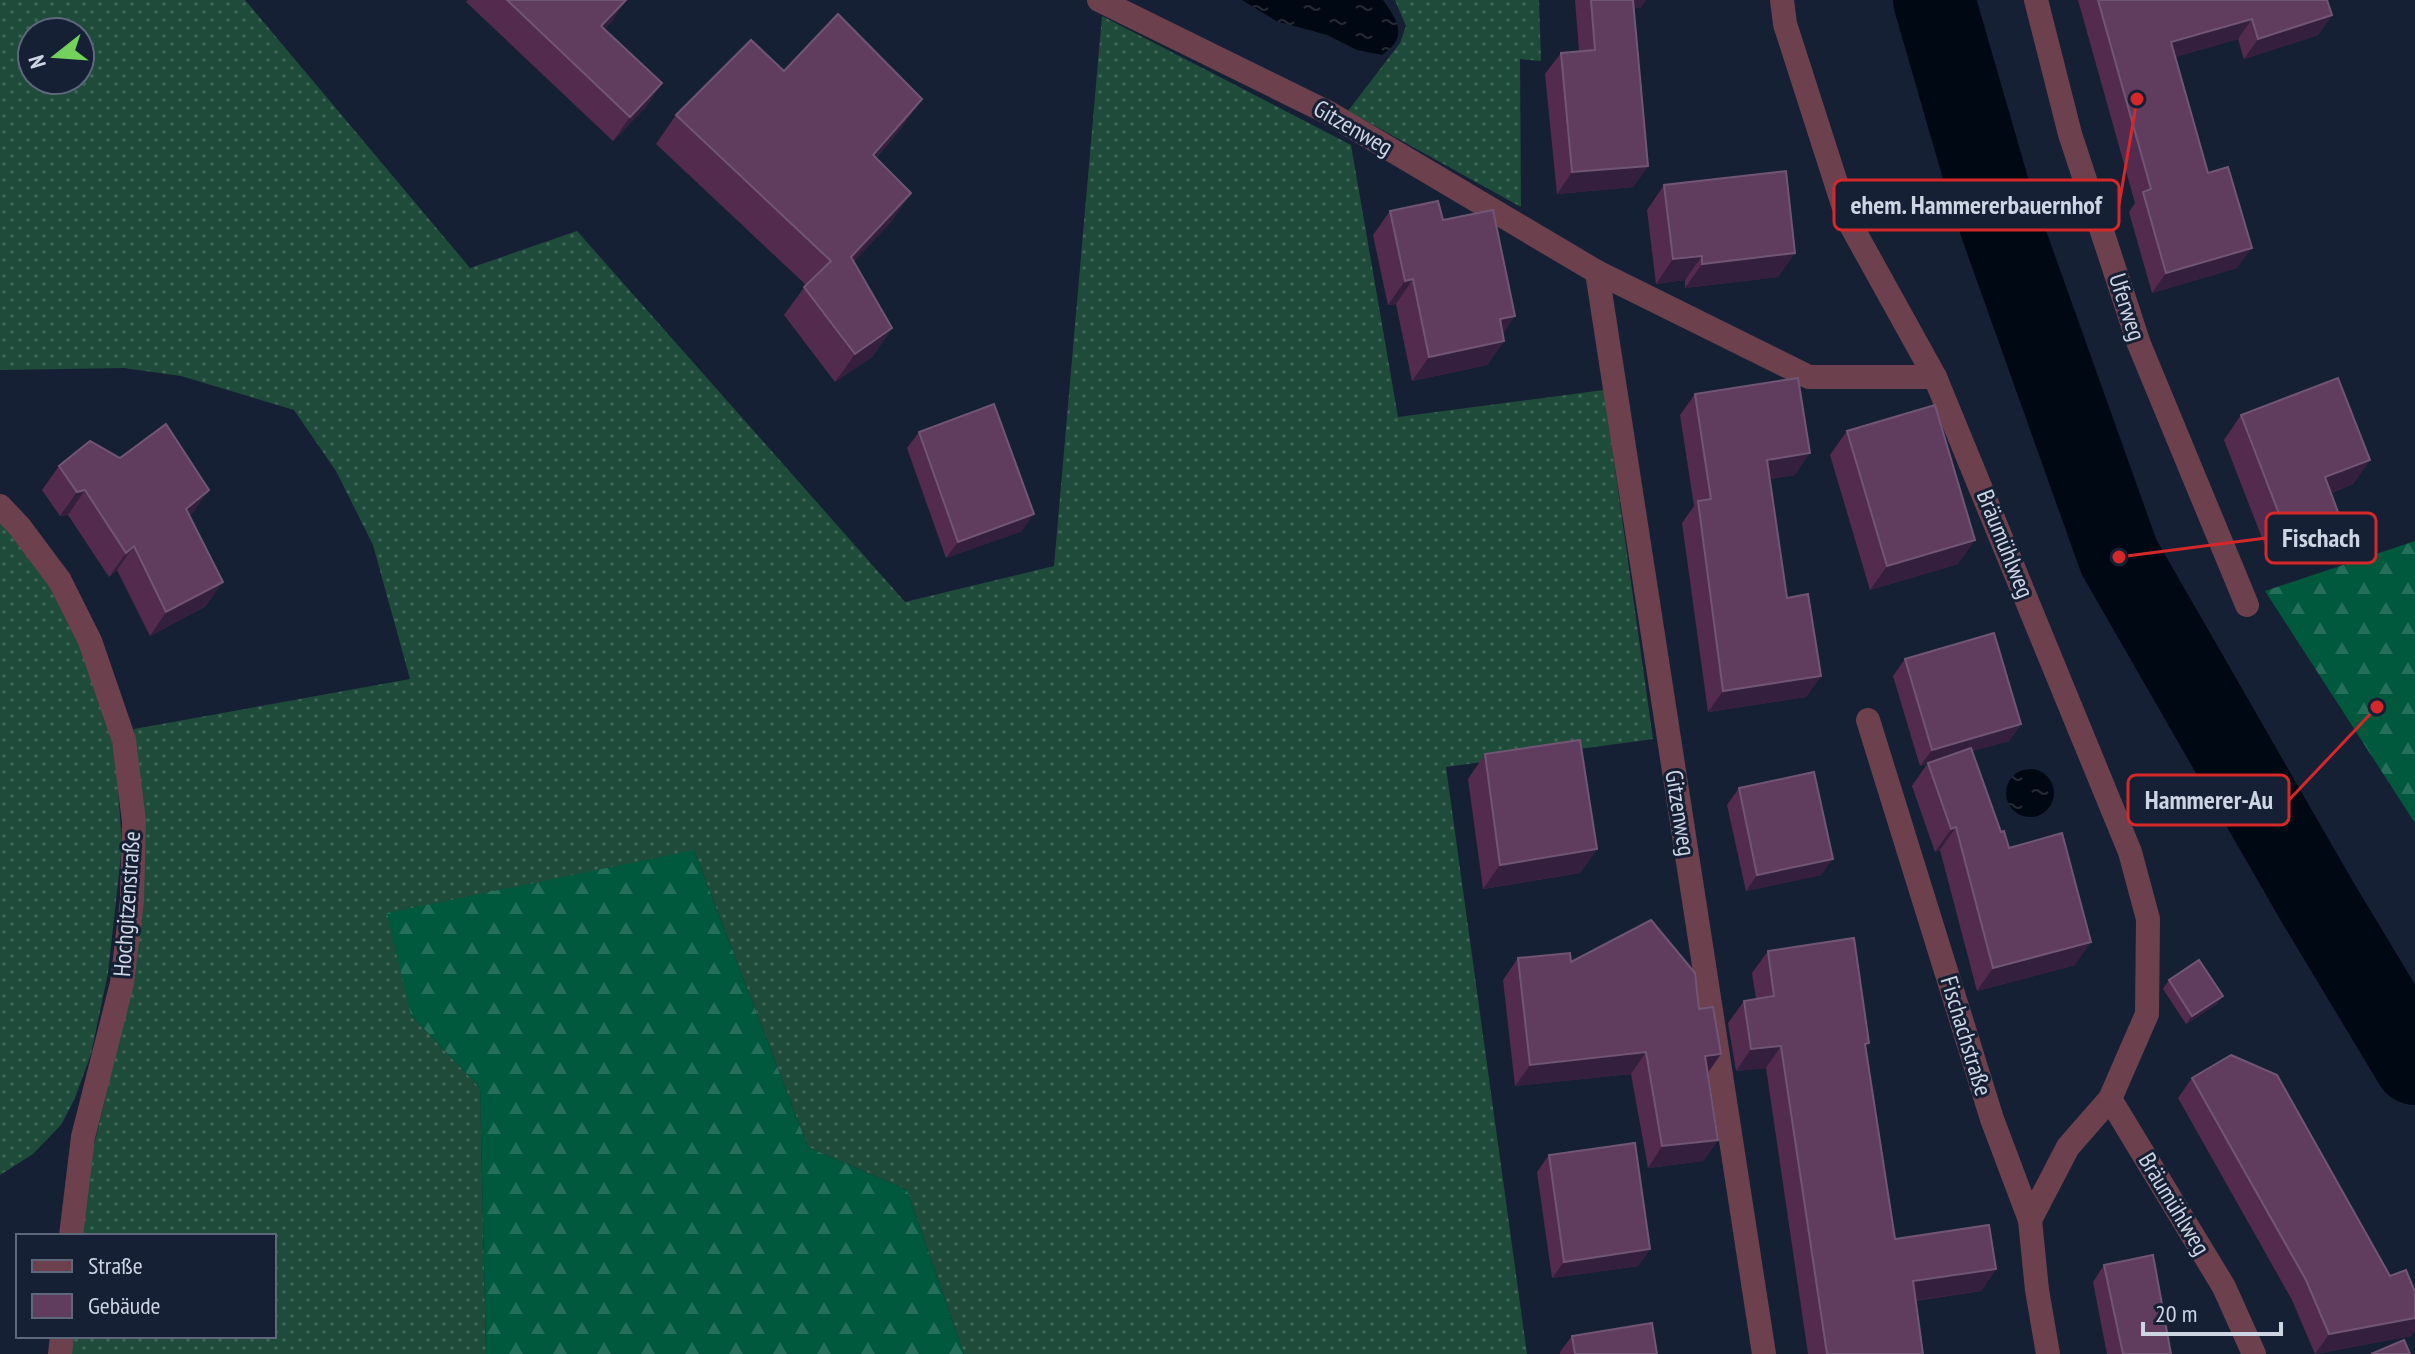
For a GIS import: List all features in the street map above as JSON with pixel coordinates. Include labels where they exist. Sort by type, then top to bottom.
[{"type":"street","name":"Gitzenweg","points":[[1099,0],[1329,113],[1597,272],[1809,377],[1935,377]]},
{"type":"street","name":"Bräumühlweg","points":[[1782,0],[1785,24],[1848,220],[1935,377],[2130,852],[2148,919],[2147,1014],[2110,1099],[2068,1147],[2030,1220]]},
{"type":"street","name":"Uferweg","points":[[2036,0],[2070,134],[2139,344],[2247,605]]},
{"type":"street","name":"Gitzenweg","points":[[1597,272],[1764,1354]]},
{"type":"street","name":"Hochgitzenstraße","points":[[0,506],[60,581],[90,641],[124,740],[134,822],[132,900],[122,983],[83,1137],[71,1234]]},
{"type":"street","name":"Fischachstraße","points":[[1868,720],[1992,1119],[2030,1220],[2048,1354]]},
{"type":"street","name":"Bräumühlweg","points":[[2110,1099],[2224,1287],[2254,1354]]},
{"type":"green space","points":[[0,0],[245,0],[470,268],[577,231],[905,602],[1054,566],[1102,16],[1351,145],[1398,417],[1604,390],[1653,739],[1446,767],[1527,1354],[964,1354],[907,1190],[808,1147],[694,850],[411,1015],[480,1088],[486,1354],[67,1354],[68,1338],[276,1338],[276,1234],[78,1234],[83,1191],[109,1082],[143,834],[134,729],[410,679],[373,545],[336,471],[294,410],[181,376],[124,368],[0,370]]},
{"type":"green space","points":[[1395,0],[1539,0],[1541,61],[1520,59],[1521,207],[1348,111],[1400,43],[1406,26]]},
{"type":"green space","points":[[0,521],[20,543],[70,613],[101,693],[116,759],[122,846],[108,973],[91,1054],[75,1098],[61,1125],[33,1154],[0,1175]]},
{"type":"green space","points":[[2415,541],[2415,823],[2265,591]]},
{"type":"green space","points":[[694,850],[808,1147],[907,1190],[964,1354],[486,1354],[480,1088],[411,1015],[387,913]]},
{"type":"water","points":[[1242,0],[1383,0],[1397,22],[1398,35],[1382,55],[1357,50],[1327,35],[1276,21]]},
{"type":"water","points":[[2030,769],[2047,776],[2054,793],[2047,810],[2030,817],[2013,810],[2006,793],[2013,776]]},
{"type":"building","points":[[507,0],[626,0],[601,26],[662,83],[630,117]]},
{"type":"building","points":[[1591,0],[1633,0],[1648,166],[1572,172],[1561,53],[1595,50]]},
{"type":"building","points":[[2098,0],[2327,0],[2332,15],[2258,39],[2252,19],[2171,42],[2208,173],[2228,167],[2252,248],[2166,273],[2143,192],[2151,189]]},
{"type":"building","points":[[838,14],[922,99],[873,155],[911,193],[851,257],[892,328],[855,354],[804,287],[831,261],[676,115],[751,40],[784,71]]},
{"type":"building","points":[[1786,171],[1795,253],[1702,264],[1702,256],[1673,259],[1664,185]]},
{"type":"building","points":[[1438,201],[1443,220],[1493,210],[1515,316],[1500,319],[1504,341],[1429,357],[1413,279],[1405,281],[1390,211]]},
{"type":"building","points":[[1798,378],[1810,453],[1767,460],[1787,598],[1808,594],[1821,676],[1723,691],[1698,501],[1711,499],[1695,394]]},
{"type":"building","points":[[2338,378],[2370,460],[2325,477],[2338,512],[2286,532],[2241,415]]},
{"type":"building","points":[[994,404],[1034,514],[958,542],[919,432]]},
{"type":"building","points":[[1935,405],[1975,540],[1887,566],[1847,431]]},
{"type":"building","points":[[166,424],[209,490],[186,509],[223,582],[166,612],[134,546],[126,553],[85,490],[77,492],[59,466],[90,441],[120,458]]},
{"type":"building","points":[[1994,633],[2021,724],[1932,750],[1905,659]]},
{"type":"building","points":[[1580,740],[1597,849],[1500,865],[1485,754]]},
{"type":"building","points":[[1971,748],[2009,848],[2062,833],[2091,942],[1993,968],[1956,827],[1951,829],[1928,763]]},
{"type":"building","points":[[1814,772],[1833,859],[1757,875],[1739,788]]},
{"type":"building","points":[[1651,920],[1695,973],[1699,1009],[1713,1007],[1721,1054],[1705,1056],[1718,1140],[1662,1146],[1646,1052],[1530,1065],[1518,958],[1570,953],[1571,962]]},
{"type":"building","points":[[1854,938],[1869,1043],[1865,1044],[1895,1239],[1989,1225],[1996,1269],[1913,1281],[1923,1354],[1827,1354],[1781,1046],[1751,1049],[1744,1001],[1774,996],[1768,951]]},
{"type":"building","points":[[2199,960],[2223,996],[2192,1016],[2169,980]]},
{"type":"building","points":[[2231,1055],[2277,1075],[2390,1276],[2406,1270],[2415,1292],[2415,1318],[2329,1334],[2306,1280],[2192,1078]]},
{"type":"building","points":[[1635,1143],[1650,1249],[1564,1262],[1549,1155]]},
{"type":"building","points":[[2153,1255],[2171,1354],[2123,1354],[2104,1265]]},
{"type":"building","points":[[1652,1323],[1657,1354],[1575,1354],[1572,1336]]},
{"type":"building","points":[[2404,1340],[2410,1354],[2371,1354]]},
{"type":"waterway","points":[[1934,0],[1993,204],[2119,557],[2318,903],[2415,1064]]},
{"type":"place","name":"ehem. Hammererbauernhof","points":[[2137,99]]},
{"type":"place","name":"Fischach","points":[[2119,557]]},
{"type":"place","name":"Hammerer-Au","points":[[2377,707]]}]
